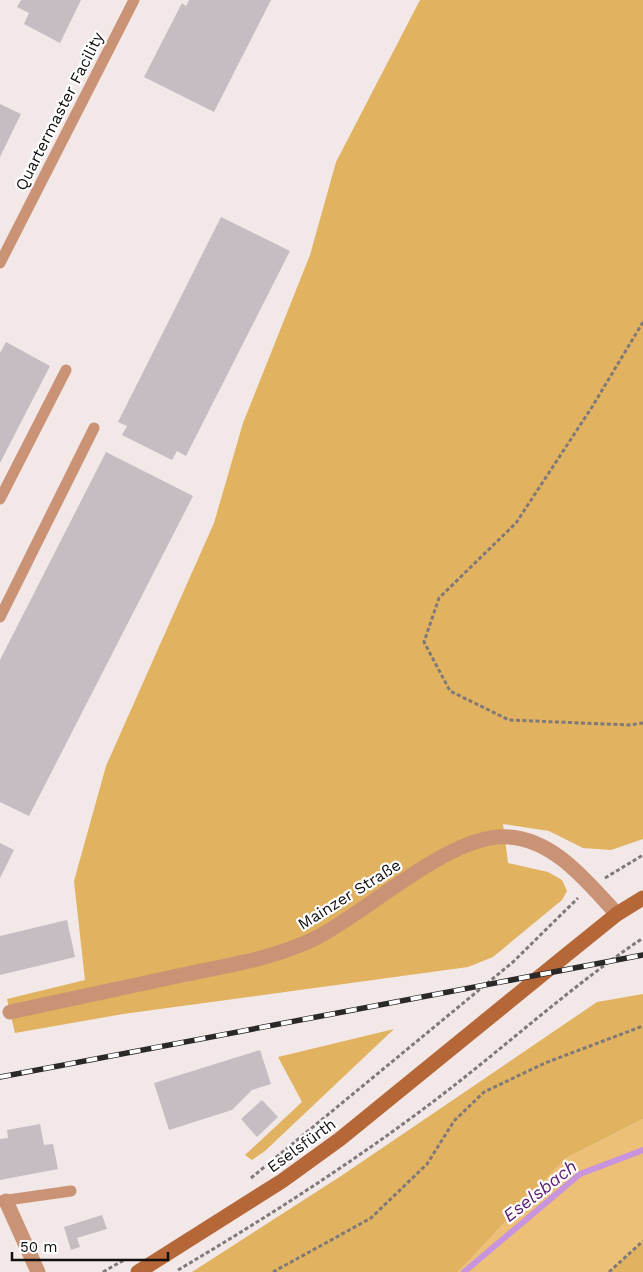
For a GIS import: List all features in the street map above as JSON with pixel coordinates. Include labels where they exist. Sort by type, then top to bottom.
[{"type":"main road","name":"Eselsfürth","points":[[138,1272],[282,1181],[340,1139],[617,914],[643,898]]},
{"type":"street","name":"Mainzer Straße","points":[[5,1013],[271,956],[315,938],[438,859],[486,838],[509,837],[530,841],[562,858],[617,914]]},
{"type":"street","points":[[3,1201],[38,1272]]},
{"type":"lane","name":"Quartermaster Facility","points":[[0,263],[134,0]]},
{"type":"lane","points":[[0,498],[66,370]]},
{"type":"lane","points":[[0,617],[94,428]]},
{"type":"lane","points":[[3,1201],[71,1190]]},
{"type":"path","points":[[643,322],[592,407],[516,523],[439,598],[424,642],[450,691],[509,720],[643,724]]},
{"type":"path","points":[[243,1183],[514,962],[591,886],[643,855]]},
{"type":"path","points":[[175,1272],[255,1225],[352,1161],[435,1100],[535,1020],[643,938]]},
{"type":"path","points":[[273,1272],[371,1218],[427,1164],[454,1121],[484,1092],[545,1063],[643,1026]]},
{"type":"path","points":[[608,1272],[643,1241]]},
{"type":"path","points":[[103,1272],[127,1258]]},
{"type":"shaded area","points":[[420,0],[643,0],[643,839],[611,850],[583,848],[549,831],[503,824],[508,863],[548,872],[562,880],[567,891],[562,900],[493,957],[468,967],[123,1014],[15,1033],[7,999],[85,980],[74,881],[106,766],[214,523],[243,423],[310,255],[336,162]]},
{"type":"shaded area","points":[[643,994],[643,1119],[566,1158],[458,1272],[192,1272],[341,1176],[597,1002]]},
{"type":"shaded area","points":[[394,1029],[265,1151],[252,1160],[245,1155],[302,1102],[278,1057]]},
{"type":"shaded area","points":[[643,1119],[643,1241],[609,1272],[458,1272],[566,1158]]},
{"type":"shaded area","points":[[643,1241],[643,1272],[609,1272]]},
{"type":"building","points":[[21,0],[81,0],[60,43],[24,24],[29,13],[17,7]]},
{"type":"building","points":[[189,0],[271,0],[214,112],[144,77],[182,3],[186,6]]},
{"type":"building","points":[[0,104],[21,114],[0,157]]},
{"type":"building","points":[[221,217],[290,251],[186,456],[177,451],[172,460],[122,435],[127,426],[118,422]]},
{"type":"building","points":[[6,342],[50,366],[0,463],[0,353]]},
{"type":"building","points":[[106,452],[193,496],[29,816],[0,802],[0,660]]},
{"type":"building","points":[[0,843],[14,850],[0,878]]},
{"type":"building","points":[[67,920],[75,957],[0,975],[0,936]]},
{"type":"building","points":[[260,1050],[271,1084],[252,1090],[232,1110],[169,1130],[154,1083]]},
{"type":"building","points":[[262,1100],[278,1117],[257,1137],[241,1119]]},
{"type":"building","points":[[40,1124],[44,1145],[53,1144],[58,1169],[0,1180],[0,1139],[8,1138],[7,1130]]},
{"type":"building","points":[[102,1215],[107,1229],[77,1238],[80,1247],[71,1250],[64,1227]]},
{"type":"waterway","name":"Eselsbach","points":[[464,1272],[580,1174],[643,1150]]},
{"type":"railway","points":[[0,1077],[643,955]]}]
